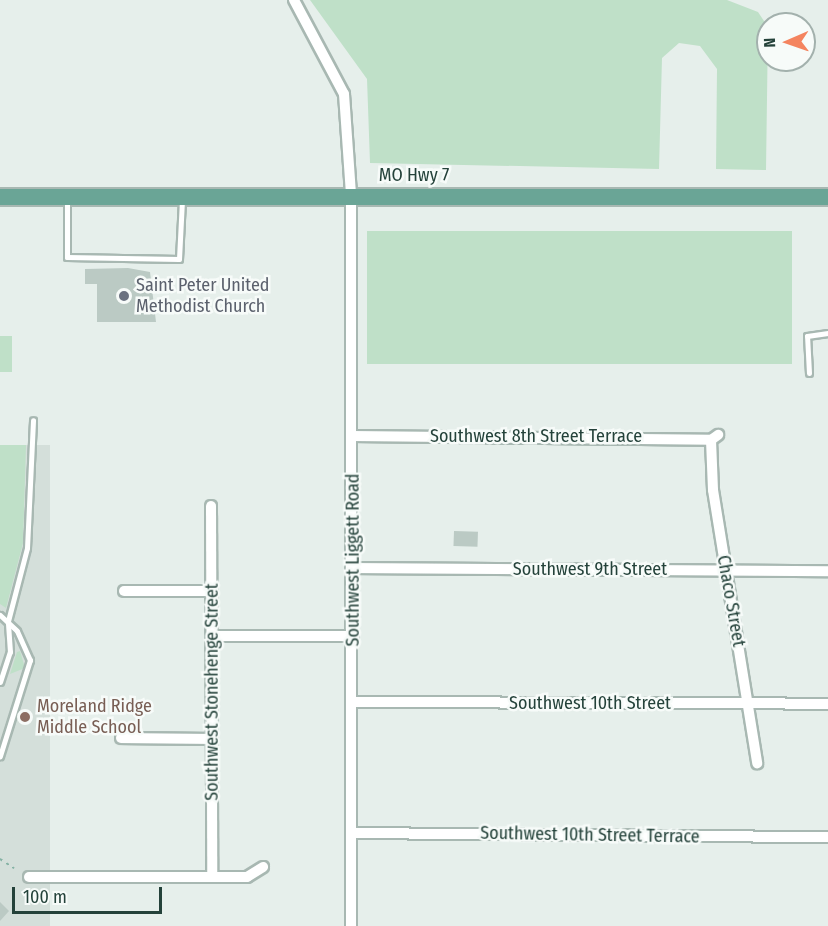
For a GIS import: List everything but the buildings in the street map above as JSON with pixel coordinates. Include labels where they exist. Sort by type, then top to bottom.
[{"type":"main road","name":"MO Hwy 7","points":[[0,197],[182,198],[351,195],[828,197]]},
{"type":"street","name":"Southwest Liggett Road","points":[[294,0],[344,94],[351,195],[353,568],[351,926]]},
{"type":"street","name":"Southwest 8th Street Terrace","points":[[352,436],[714,437]]},
{"type":"street","name":"Chaco Street","points":[[714,437],[725,570],[757,762]]},
{"type":"street","name":"Southwest Stonehenge Street","points":[[211,506],[212,878]]},
{"type":"street","name":"Southwest 9th Street","points":[[353,568],[828,571]]},
{"type":"street","points":[[124,591],[212,591]]},
{"type":"street","points":[[212,636],[353,636]]},
{"type":"street","name":"Southwest 10th Street","points":[[353,702],[828,704]]},
{"type":"street","points":[[122,738],[211,739]]},
{"type":"street","name":"Southwest 10th Street Terrace","points":[[351,833],[828,837]]},
{"type":"street","points":[[29,877],[247,877],[263,867]]},
{"type":"lane","points":[[67,197],[67,256],[179,260],[182,198]]},
{"type":"lane","points":[[809,373],[807,336],[828,333]]},
{"type":"lane","points":[[0,682],[10,652],[8,621],[27,548],[33,420]]},
{"type":"lane","points":[[0,615],[8,621],[26,647],[30,668],[0,756]]},
{"type":"path","points":[[0,860],[14,868]]},
{"type":"shaded area","name":"Moreland Ridge Middle School","points":[[0,445],[50,445],[50,926],[0,926]]},
{"type":"green space","points":[[310,0],[727,0],[758,12],[756,12],[756,72],[767,72],[766,170],[716,169],[717,69],[700,46],[679,43],[662,58],[659,169],[370,163],[367,79]]},
{"type":"green space","points":[[367,231],[792,231],[792,364],[367,364]]},
{"type":"green space","points":[[0,336],[12,336],[12,372],[0,372]]},
{"type":"green space","points":[[0,445],[26,445],[23,543],[6,608],[0,604]]},
{"type":"green space","points":[[20,651],[25,668],[10,674],[17,652]]},
{"type":"place","name":"Saint Peter United Methodist Church","points":[[124,296]]},
{"type":"place","name":"Moreland Ridge Middle School","points":[[25,717]]}]
